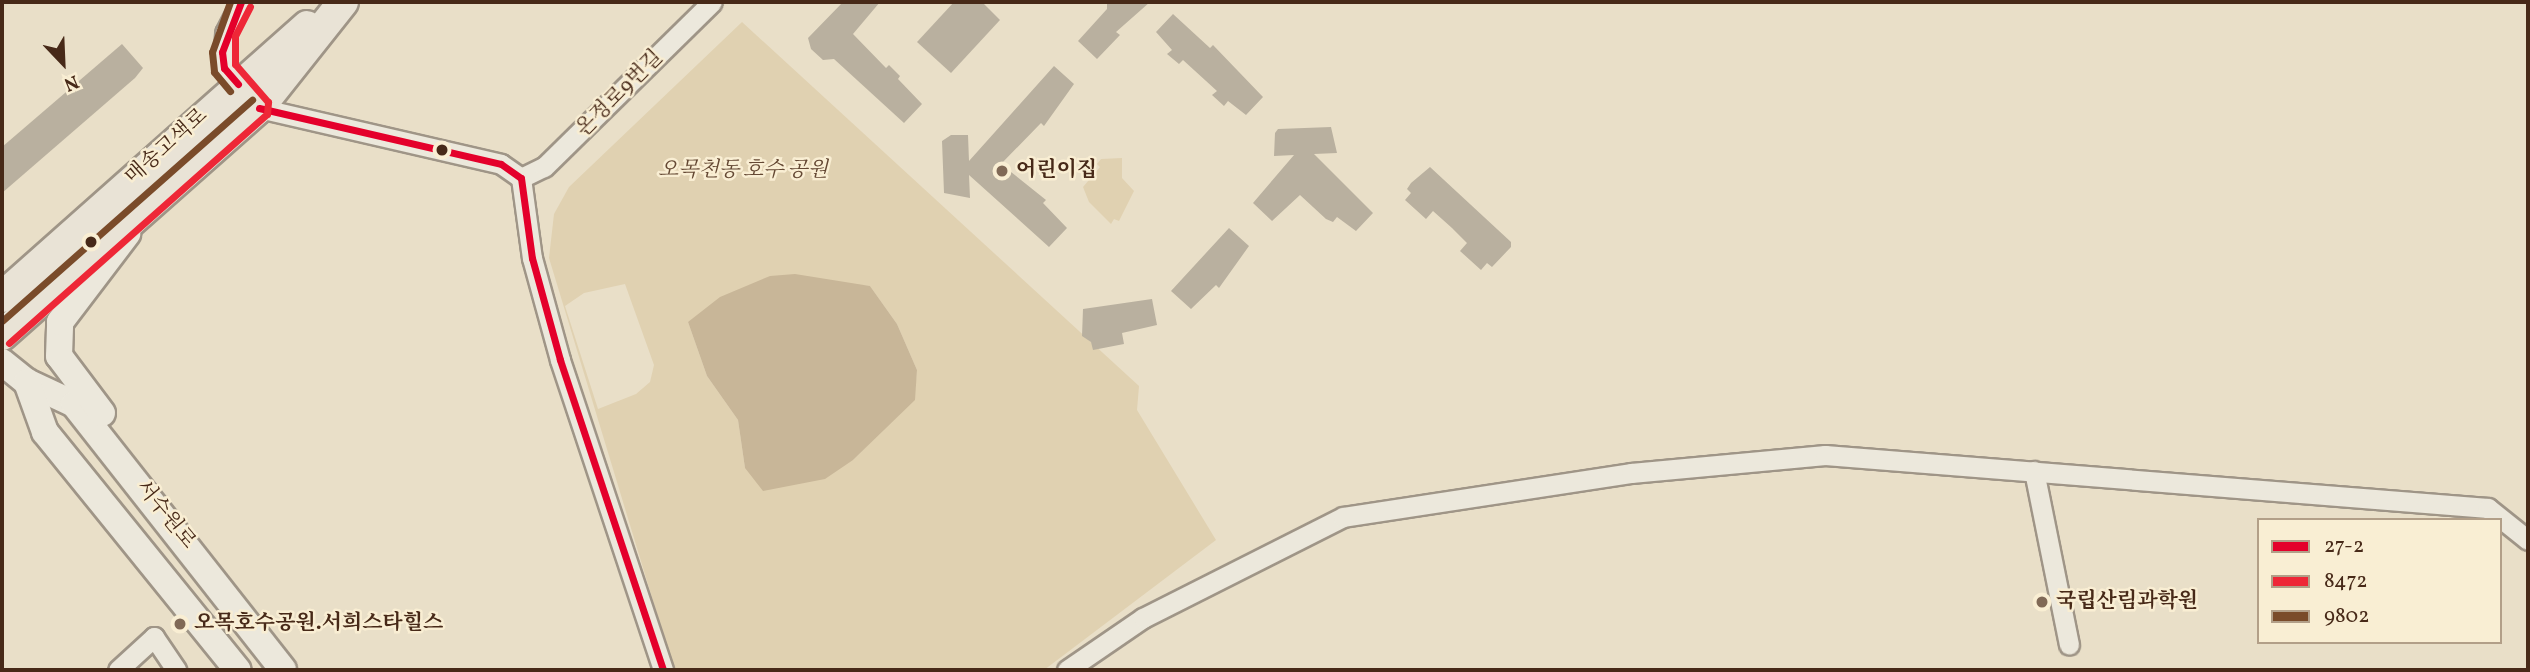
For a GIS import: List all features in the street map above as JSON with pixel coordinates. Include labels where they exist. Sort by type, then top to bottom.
[{"type":"main road","name":"매송고색로","points":[[2,297],[238,84],[340,2]]},
{"type":"main road","name":"매송고색로","points":[[2,335],[259,108],[340,2]]},
{"type":"street","points":[[240,2],[222,52],[224,68],[259,108],[501,164],[521,178],[532,258],[560,360],[663,670]]},
{"type":"street","name":"온정로9번길","points":[[521,178],[544,167],[712,2]]},
{"type":"street","points":[[142,214],[66,309],[60,322],[59,356],[144,465],[172,524]]},
{"type":"street","name":"서수원로","points":[[2,362],[27,382],[74,404],[172,524],[283,670]]},
{"type":"street","name":"서수원로","points":[[27,382],[45,432],[238,670]]},
{"type":"street","points":[[1067,670],[1143,618],[1343,517],[1631,473],[1825,455],[2488,508],[2500,518]]},
{"type":"street","points":[[2034,471],[2069,644]]},
{"type":"street","points":[[2502,519],[2528,540]]},
{"type":"street","points":[[118,670],[154,637],[176,670]]},
{"type":"green space","name":"오목천동 호수 공원","points":[[742,22],[1139,386],[1137,410],[1216,540],[1044,670],[674,670],[549,258],[554,214],[569,187]],"holes":[[[625,284],[654,365],[650,382],[636,394],[598,409],[565,306],[584,293]],[[843,284],[870,286],[897,324],[917,370],[914,400],[853,460],[745,468],[738,420],[707,376],[688,322]]]},
{"type":"green space","points":[[1122,158],[1122,178],[1134,191],[1119,221],[1114,219],[1111,224],[1089,202],[1083,187],[1100,167],[1097,164],[1101,159]]},
{"type":"shaded area","points":[[795,274],[870,286],[897,324],[917,370],[915,400],[853,460],[825,479],[763,491],[745,468],[738,420],[707,376],[688,322],[720,297],[770,276]]},
{"type":"building","points":[[843,2],[880,2],[853,34],[886,68],[889,65],[900,76],[898,79],[922,104],[904,123],[834,59],[823,60],[811,49],[808,38]]},
{"type":"building","points":[[954,2],[982,2],[1000,20],[951,73],[917,42]]},
{"type":"building","points":[[1107,2],[1150,2],[1116,32],[1120,35],[1097,59],[1078,41],[1107,9]]},
{"type":"building","points":[[1173,14],[1210,48],[1213,45],[1263,97],[1246,115],[1228,101],[1224,106],[1212,95],[1217,91],[1183,60],[1179,64],[1167,54],[1172,50],[1156,32]]},
{"type":"building","points":[[122,44],[143,68],[135,78],[2,193],[2,147]]},
{"type":"building","points":[[1054,66],[1074,84],[1044,126],[1041,123],[1001,164],[1046,200],[1043,203],[1067,228],[1049,247],[969,175],[970,198],[944,193],[942,141],[951,135],[968,135],[969,161]]},
{"type":"building","points":[[1331,127],[1337,153],[1314,154],[1373,213],[1356,231],[1337,217],[1333,222],[1326,219],[1300,195],[1272,221],[1253,203],[1294,155],[1274,156],[1275,133],[1278,129]]},
{"type":"building","points":[[1430,167],[1511,242],[1511,247],[1492,267],[1487,263],[1481,270],[1460,251],[1467,243],[1452,228],[1433,211],[1426,219],[1405,200],[1411,193],[1407,189],[1411,183]]},
{"type":"building","points":[[1229,228],[1249,246],[1219,288],[1216,285],[1191,309],[1171,291]]},
{"type":"building","points":[[1152,299],[1157,325],[1122,333],[1124,344],[1093,350],[1091,342],[1082,336],[1083,309]]},
{"type":"transit line","name":"9802","points":[[230,2],[212,52],[214,72],[230,91]]},
{"type":"transit line","name":"27-2","points":[[238,84],[224,68],[222,52],[241,2]]},
{"type":"transit line","name":"8472","points":[[9,343],[267,114],[268,102],[235,64],[235,36],[250,7]]},
{"type":"transit line","name":"9802","points":[[2,321],[252,100]]},
{"type":"transit line","name":"27-2","points":[[259,108],[501,164],[521,178],[532,258],[560,360],[663,670]]},
{"type":"place","name":"어린이집","points":[[1002,171]]},
{"type":"place","name":"국립산림과학원","points":[[2042,602]]},
{"type":"place","name":"오목호수공원.서희스타힐스","points":[[180,624]]}]
